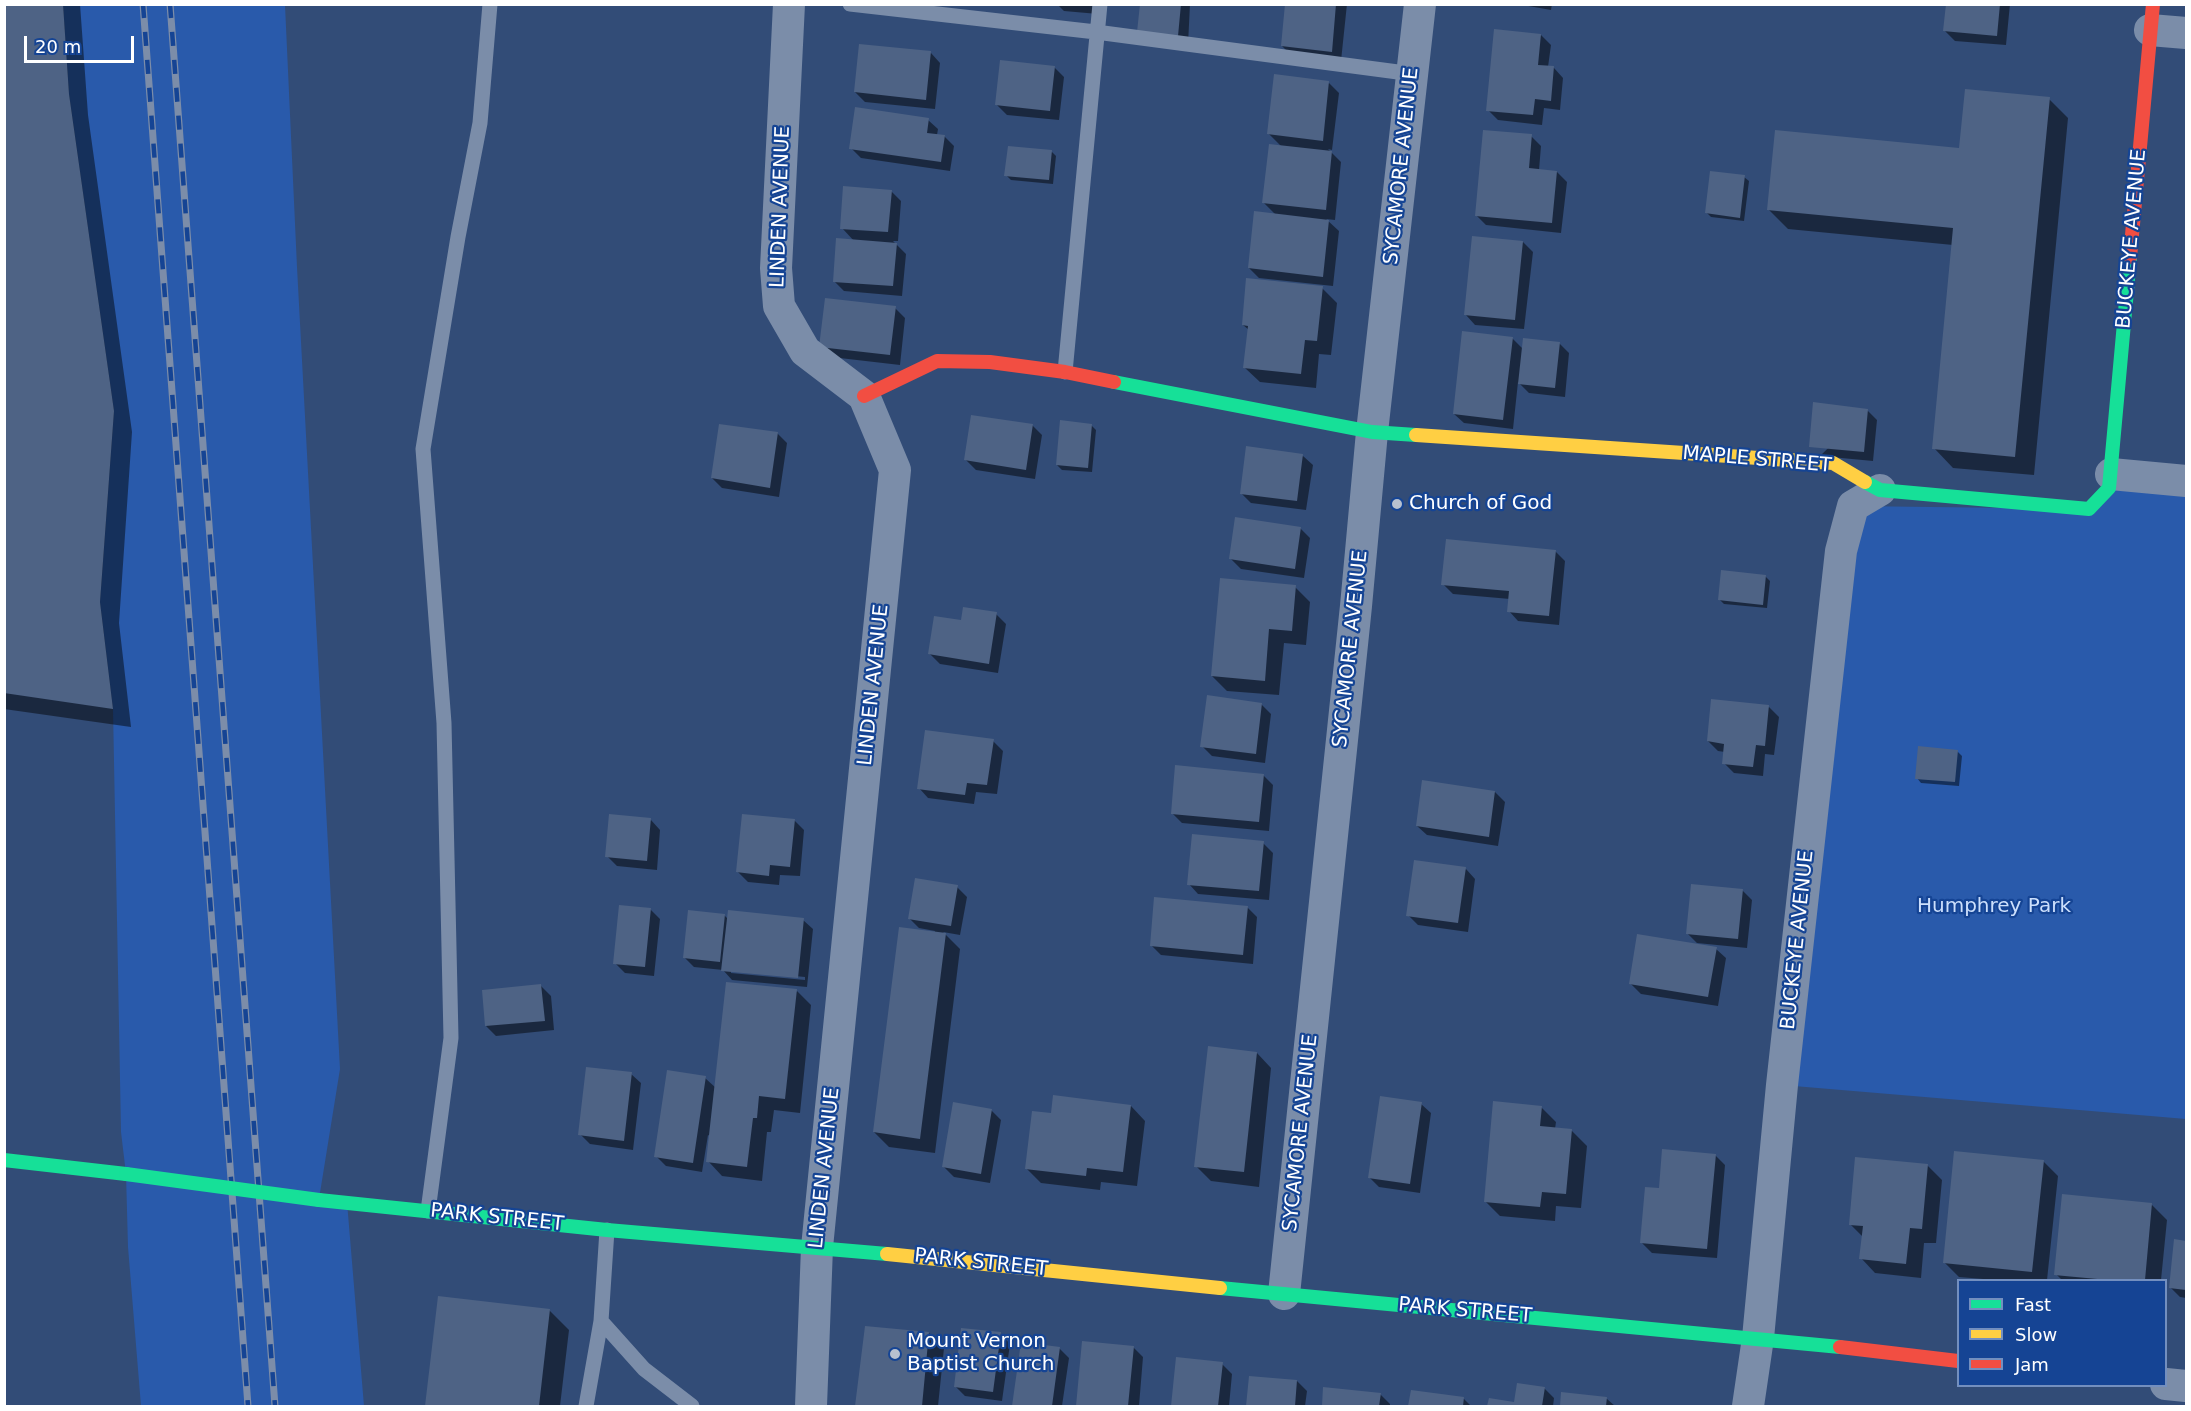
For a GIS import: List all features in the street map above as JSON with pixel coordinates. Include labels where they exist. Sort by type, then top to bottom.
[{"type":"street","name":"LINDEN AVENUE","points":[[789,4],[776,268],[779,306],[805,351],[864,396],[895,470],[816,1246],[811,1407]]},
{"type":"street","name":"SYCAMORE AVENUE","points":[[1284,1294],[1372,432],[1420,4]]},
{"type":"street","points":[[2151,17],[2187,33]]},
{"type":"street","name":"BUCKEYE AVENUE","points":[[2111,474],[2151,17]]},
{"type":"street","name":"MAPLE STREET","points":[[864,396],[937,361],[990,362],[1065,372],[1372,432],[1833,463],[1880,490],[2089,509],[2109,488],[2111,474]]},
{"type":"street","points":[[2111,474],[2187,481]]},
{"type":"street","name":"BUCKEYE AVENUE","points":[[1749,1407],[1841,551],[1853,506],[1880,490]]},
{"type":"street","name":"PARK STREET","points":[[4,1160],[319,1200],[607,1230],[816,1246],[1284,1294],[1758,1338],[1957,1361]]},
{"type":"street","points":[[2167,1384],[2187,1386]]},
{"type":"lane","points":[[428,1211],[451,1038],[444,723],[423,449],[456,249],[480,123],[490,4]]},
{"type":"lane","points":[[850,4],[1096,32],[1413,74]]},
{"type":"lane","points":[[1065,372],[1100,4]]},
{"type":"lane","points":[[586,1407],[601,1322],[607,1230]]},
{"type":"lane","points":[[601,1322],[644,1369],[692,1407]]},
{"type":"green space","points":[[63,5],[285,5],[340,1069],[319,1199],[347,1202],[364,1406],[141,1406],[128,1247],[126,1174],[121,1132],[113,709],[100,602],[114,411],[69,94]]},
{"type":"green space","name":"Humphrey Park","points":[[2186,481],[2186,1119],[1782,1085],[1853,506],[2089,509],[2109,488]]},
{"type":"building","points":[[4,4],[63,4],[69,94],[114,411],[100,602],[113,709],[4,693]]},
{"type":"building","points":[[1140,4],[1181,4],[1178,36],[1137,32]]},
{"type":"building","points":[[1285,4],[1336,4],[1332,52],[1281,46]]},
{"type":"building","points":[[1946,4],[2000,4],[1997,36],[1943,31]]},
{"type":"building","points":[[1494,29],[1541,34],[1538,65],[1554,66],[1551,101],[1535,99],[1533,115],[1486,111]]},
{"type":"building","points":[[859,44],[931,51],[926,100],[854,92]]},
{"type":"building","points":[[1000,60],[1055,66],[1050,111],[995,105]]},
{"type":"building","points":[[1274,74],[1329,81],[1323,141],[1267,134]]},
{"type":"building","points":[[1965,89],[2050,97],[2015,457],[1932,449],[1953,228],[1767,210],[1775,130],[1959,148]]},
{"type":"building","points":[[855,107],[929,118],[927,133],[945,135],[941,162],[849,149]]},
{"type":"building","points":[[1483,130],[1532,134],[1529,168],[1557,171],[1552,223],[1475,216]]},
{"type":"building","points":[[1269,144],[1332,151],[1326,210],[1262,203]]},
{"type":"building","points":[[1008,146],[1052,150],[1049,180],[1004,176]]},
{"type":"building","points":[[1710,171],[1745,175],[1740,218],[1705,213]]},
{"type":"building","points":[[843,186],[892,190],[888,232],[840,229]]},
{"type":"building","points":[[1254,211],[1329,220],[1323,277],[1248,268]]},
{"type":"building","points":[[1472,236],[1523,241],[1515,320],[1464,315]]},
{"type":"building","points":[[836,238],[897,243],[893,286],[833,282]]},
{"type":"building","points":[[1246,278],[1323,286],[1317,341],[1305,340],[1301,374],[1243,368],[1248,326],[1242,325]]},
{"type":"building","points":[[825,298],[896,306],[890,355],[819,347]]},
{"type":"building","points":[[1462,331],[1513,337],[1503,420],[1453,414]]},
{"type":"building","points":[[1523,338],[1560,342],[1555,388],[1518,384]]},
{"type":"building","points":[[1813,402],[1868,409],[1864,452],[1809,447]]},
{"type":"building","points":[[971,415],[1033,424],[1026,470],[964,460]]},
{"type":"building","points":[[1060,420],[1092,424],[1088,468],[1056,465]]},
{"type":"building","points":[[719,424],[778,432],[770,488],[711,478]]},
{"type":"building","points":[[1246,446],[1303,454],[1297,501],[1240,494]]},
{"type":"building","points":[[1235,517],[1301,527],[1295,569],[1229,559]]},
{"type":"building","points":[[1446,539],[1556,550],[1549,616],[1507,612],[1509,591],[1441,585]]},
{"type":"building","points":[[1721,570],[1766,575],[1763,605],[1718,600]]},
{"type":"building","points":[[1220,578],[1296,585],[1292,631],[1269,629],[1265,681],[1211,676]]},
{"type":"building","points":[[963,607],[997,612],[989,664],[928,654],[934,616],[961,620]]},
{"type":"building","points":[[1207,695],[1262,703],[1256,754],[1200,747]]},
{"type":"building","points":[[1711,699],[1769,705],[1765,746],[1756,745],[1753,767],[1722,764],[1724,744],[1707,741]]},
{"type":"building","points":[[925,730],[994,739],[987,785],[967,783],[965,795],[917,789]]},
{"type":"building","points":[[1918,746],[1958,750],[1955,782],[1915,779]]},
{"type":"building","points":[[1175,765],[1264,774],[1259,822],[1171,814]]},
{"type":"building","points":[[1422,780],[1495,791],[1489,837],[1416,826]]},
{"type":"building","points":[[609,814],[651,818],[647,861],[605,857]]},
{"type":"building","points":[[742,814],[795,819],[790,867],[770,865],[769,876],[736,872]]},
{"type":"building","points":[[1192,834],[1264,841],[1259,891],[1187,885]]},
{"type":"building","points":[[1414,860],[1466,867],[1458,923],[1406,916]]},
{"type":"building","points":[[915,878],[958,885],[951,926],[908,919]]},
{"type":"building","points":[[1691,884],[1743,889],[1738,939],[1686,934]]},
{"type":"building","points":[[1154,897],[1248,906],[1243,955],[1150,946]]},
{"type":"building","points":[[619,905],[651,908],[645,967],[613,964]]},
{"type":"building","points":[[688,910],[725,914],[720,962],[683,958]]},
{"type":"building","points":[[728,910],[804,918],[798,978],[721,971]]},
{"type":"building","points":[[899,927],[946,933],[920,1139],[873,1132]]},
{"type":"building","points":[[1637,934],[1717,947],[1708,997],[1629,984]]},
{"type":"building","points":[[726,982],[797,989],[785,1099],[759,1096],[757,1118],[753,1118],[747,1167],[706,1162]]},
{"type":"building","points":[[541,984],[545,1021],[485,1026],[482,990]]},
{"type":"building","points":[[1208,1046],[1257,1052],[1244,1172],[1194,1167]]},
{"type":"building","points":[[586,1067],[632,1072],[624,1141],[578,1135]]},
{"type":"building","points":[[667,1070],[706,1076],[693,1163],[654,1157]]},
{"type":"building","points":[[1053,1095],[1131,1105],[1123,1172],[1087,1168],[1086,1176],[1025,1169],[1032,1111],[1051,1113]]},
{"type":"building","points":[[1380,1096],[1422,1102],[1410,1184],[1368,1178]]},
{"type":"building","points":[[1493,1101],[1542,1106],[1540,1126],[1572,1129],[1566,1194],[1542,1192],[1540,1207],[1484,1202]]},
{"type":"building","points":[[953,1102],[992,1109],[981,1174],[942,1167]]},
{"type":"building","points":[[1662,1149],[1716,1154],[1707,1249],[1640,1243],[1645,1187],[1659,1188]]},
{"type":"building","points":[[1954,1151],[2044,1160],[2032,1272],[1943,1263]]},
{"type":"building","points":[[1855,1157],[1928,1164],[1922,1229],[1910,1228],[1906,1264],[1859,1259],[1863,1226],[1849,1225]]},
{"type":"building","points":[[2062,1194],[2152,1203],[2145,1279],[2097,1279],[2054,1275]]},
{"type":"building","points":[[2174,1239],[2186,1241],[2186,1290],[2169,1288]]},
{"type":"building","points":[[438,1296],[550,1309],[539,1406],[425,1406]]},
{"type":"building","name":"Mount Vernon Baptist Church","points":[[865,1326],[929,1332],[922,1406],[855,1406]]},
{"type":"building","points":[[961,1328],[1001,1332],[993,1392],[954,1387]]},
{"type":"building","points":[[1082,1341],[1134,1346],[1128,1406],[1076,1406]]},
{"type":"building","points":[[1021,1342],[1060,1347],[1052,1406],[1012,1406]]},
{"type":"building","points":[[1176,1357],[1223,1362],[1218,1406],[1171,1406]]},
{"type":"building","points":[[1249,1376],[1297,1380],[1295,1406],[1246,1406]]},
{"type":"building","points":[[1517,1383],[1545,1387],[1542,1406],[1487,1406],[1489,1398],[1514,1402]]},
{"type":"building","points":[[1323,1387],[1381,1393],[1379,1406],[1322,1406]]},
{"type":"building","points":[[1411,1390],[1464,1397],[1463,1406],[1408,1406]]},
{"type":"building","points":[[1561,1392],[1607,1397],[1606,1406],[1560,1406]]},
{"type":"railway","points":[[143,4],[248,1406]]},
{"type":"railway","points":[[170,4],[275,1406]]},
{"type":"traffic: fast","points":[[1865,482],[1880,490],[2089,509],[2109,488],[2130,257]]},
{"type":"traffic: fast","points":[[1114,382],[1372,432],[1416,435]]},
{"type":"traffic: fast","points":[[4,1160],[126,1174]]},
{"type":"traffic: fast","points":[[126,1174],[319,1200]]},
{"type":"traffic: fast","points":[[319,1200],[607,1230],[887,1254]]},
{"type":"traffic: fast","points":[[1220,1288],[1840,1347]]},
{"type":"traffic: slow","points":[[1416,435],[1833,463],[1865,482]]},
{"type":"traffic: slow","points":[[887,1254],[1220,1288]]},
{"type":"traffic: jam","points":[[2130,257],[2153,4]]},
{"type":"traffic: jam","points":[[864,396],[937,361],[990,362],[1065,372],[1114,382]]},
{"type":"traffic: jam","points":[[1840,1347],[1957,1361]]},
{"type":"place","name":"Church of God","points":[[1397,504]]},
{"type":"place","name":"Mount Vernon Baptist Church","points":[[895,1354]]}]
